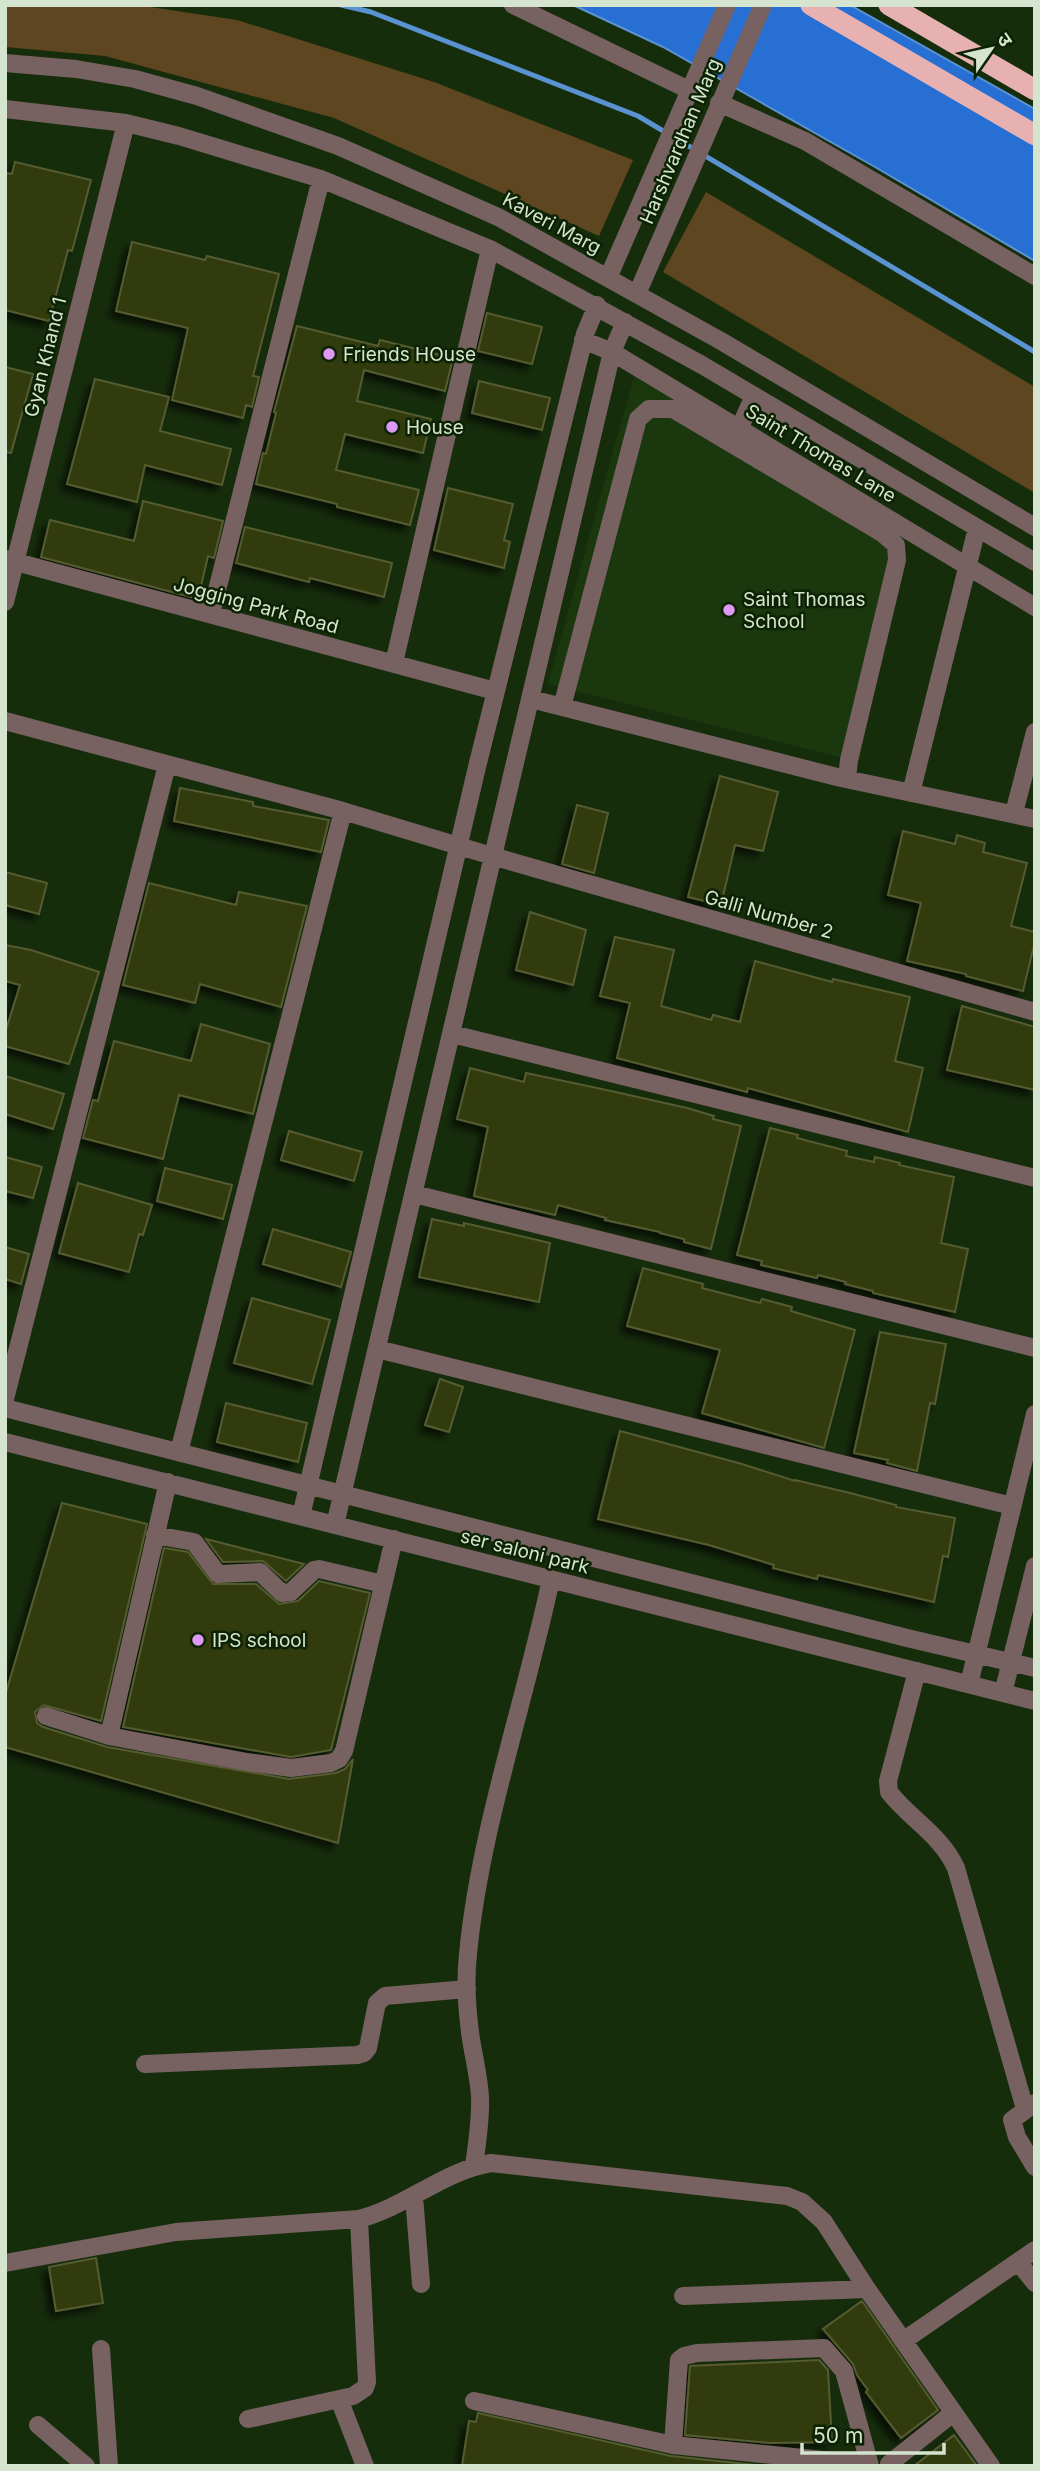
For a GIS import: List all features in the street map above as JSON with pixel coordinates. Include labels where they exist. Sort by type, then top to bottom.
[{"type":"highway","points":[[811,5],[1035,135]]},
{"type":"highway","points":[[889,5],[1035,90]]},
{"type":"street","points":[[513,5],[692,84]]},
{"type":"street","name":"Harshvardhan Marg","points":[[608,278],[727,5]]},
{"type":"street","name":"Harshvardhan Marg","points":[[637,294],[763,5]]},
{"type":"street","name":"Kaveri Marg","points":[[5,63],[76,69],[135,79],[266,119],[338,146],[498,217],[721,341],[1035,527]]},
{"type":"street","points":[[721,97],[805,141],[1035,276]]},
{"type":"street","points":[[5,109],[125,123],[179,136],[321,179],[490,249],[597,305],[1035,562]]},
{"type":"street","name":"Gyan Khand 1","points":[[5,602],[10,561],[125,123]]},
{"type":"street","points":[[211,614],[321,179]]},
{"type":"street","points":[[394,663],[490,249]]},
{"type":"street","points":[[301,1516],[495,691],[583,340],[597,305]]},
{"type":"street","points":[[335,1525],[612,352],[625,322]]},
{"type":"street","name":"Saint Thomas Lane","points":[[583,340],[612,352],[658,380],[892,531],[967,566],[1035,607]]},
{"type":"street","points":[[562,707],[638,419],[649,410],[658,380]]},
{"type":"street","points":[[649,410],[673,409],[741,436],[754,396]]},
{"type":"street","points":[[911,793],[977,528]]},
{"type":"street","points":[[847,779],[849,760],[897,560],[892,531]]},
{"type":"street","name":"Jogging Park Road","points":[[10,561],[495,691]]},
{"type":"street","points":[[531,699],[847,779],[1035,819]]},
{"type":"street","name":"Galli Number 2","points":[[5,721],[343,811],[1035,1012]]},
{"type":"street","points":[[1014,813],[1035,732]]},
{"type":"street","points":[[5,1399],[167,765]]},
{"type":"street","points":[[179,1452],[343,811]]},
{"type":"street","points":[[452,1034],[1035,1178]]},
{"type":"street","points":[[414,1195],[1035,1348]]},
{"type":"street","points":[[377,1349],[1012,1506]]},
{"type":"street","points":[[5,1408],[1035,1668]]},
{"type":"street","points":[[969,1685],[1035,1413]]},
{"type":"street","name":"ser saloni park","points":[[5,1442],[1035,1701]]},
{"type":"street","points":[[109,1736],[167,1482]]},
{"type":"street","points":[[155,1535],[194,1542],[218,1574],[260,1572],[282,1593],[291,1592],[314,1570],[319,1569],[383,1584]]},
{"type":"street","points":[[46,1716],[109,1736],[291,1768],[319,1766],[339,1759],[344,1751],[394,1539]]},
{"type":"street","points":[[1003,1693],[1035,1566]]},
{"type":"street","points":[[474,2166],[480,2096],[471,2036],[467,1956],[483,1858],[551,1579]]},
{"type":"street","points":[[917,1671],[888,1781],[889,1793],[938,1838],[957,1868],[1030,2106],[1012,2120],[1013,2128],[1035,2167]]},
{"type":"street","points":[[145,2064],[357,2055],[368,2048],[377,2003],[385,1996],[467,1989]]},
{"type":"street","points":[[5,2263],[176,2232],[359,2219],[379,2214],[454,2173],[474,2166],[508,2164],[787,2196],[802,2202],[824,2222],[867,2289],[991,2466]]},
{"type":"street","points":[[414,2196],[421,2284]]},
{"type":"street","points":[[248,2419],[361,2393],[367,2382],[359,2219]]},
{"type":"street","points":[[904,2341],[1035,2250]]},
{"type":"street","points":[[1018,2262],[1035,2283]]},
{"type":"street","points":[[683,2296],[867,2289]]},
{"type":"street","points":[[673,2445],[679,2360],[684,2356],[697,2353],[824,2348],[844,2371],[870,2466]]},
{"type":"street","points":[[101,2349],[109,2466]]},
{"type":"street","points":[[339,2399],[365,2466]]},
{"type":"street","points":[[474,2401],[673,2445],[711,2457],[853,2463],[860,2466]]},
{"type":"street","points":[[889,2464],[953,2413]]},
{"type":"street","points":[[38,2425],[86,2466]]},
{"type":"shaded area","points":[[5,5],[137,5],[237,20],[434,82],[633,160],[599,236],[334,118],[105,56],[5,47]]},
{"type":"shaded area","points":[[706,192],[1035,387],[1035,493],[663,272]]},
{"type":"shaded area","name":"Saint Thomas School","points":[[634,376],[905,537],[859,762],[548,684]]},
{"type":"water","points":[[573,5],[850,5],[1035,109],[1035,261],[663,47]]},
{"type":"building","points":[[15,162],[91,180],[49,321],[5,310],[5,173],[12,174]]},
{"type":"building","points":[[132,242],[205,260],[207,256],[279,274],[253,376],[259,377],[252,407],[246,405],[243,418],[172,400],[188,328],[116,311]]},
{"type":"building","points":[[487,313],[542,327],[532,364],[478,351]]},
{"type":"building","points":[[297,326],[378,346],[380,340],[453,358],[445,391],[364,370],[357,401],[431,419],[423,453],[345,434],[336,470],[419,490],[410,525],[256,484],[263,453],[266,454],[276,413],[274,412]]},
{"type":"building","points":[[5,367],[33,374],[11,453],[5,452]]},
{"type":"building","points":[[95,379],[169,397],[160,431],[231,449],[222,485],[145,465],[137,502],[67,484]]},
{"type":"building","points":[[479,381],[550,398],[542,430],[472,413]]},
{"type":"building","points":[[448,488],[513,504],[504,540],[510,542],[504,568],[434,550]]},
{"type":"building","points":[[143,501],[223,521],[214,558],[208,556],[198,599],[41,557],[50,520],[134,541]]},
{"type":"building","points":[[245,527],[392,563],[384,597],[310,578],[309,582],[236,563]]},
{"type":"building","points":[[720,776],[778,792],[763,851],[735,845],[721,905],[688,897]]},
{"type":"building","points":[[180,788],[253,802],[253,806],[329,820],[321,852],[174,821]]},
{"type":"building","points":[[577,805],[608,813],[594,873],[562,864]]},
{"type":"building","points":[[903,831],[955,844],[957,835],[985,843],[983,852],[1027,863],[1011,926],[1035,932],[1023,991],[966,974],[907,961],[921,903],[888,895]]},
{"type":"building","points":[[5,872],[47,883],[39,914],[5,905]]},
{"type":"building","points":[[149,883],[236,905],[239,892],[307,906],[281,1007],[200,984],[195,1003],[123,985]]},
{"type":"building","points":[[530,912],[586,930],[573,985],[516,970]]},
{"type":"building","points":[[615,937],[674,950],[661,1006],[711,1020],[713,1015],[740,1022],[755,961],[832,982],[833,979],[910,997],[895,1061],[923,1068],[908,1132],[748,1088],[747,1092],[617,1058],[630,1003],[600,996]]},
{"type":"building","points":[[5,945],[31,950],[99,972],[69,1064],[5,1046],[5,1033],[20,985],[5,981]]},
{"type":"building","points":[[962,1006],[1035,1027],[1035,1090],[947,1070]]},
{"type":"building","points":[[201,1024],[270,1044],[253,1114],[179,1095],[163,1159],[83,1138],[93,1100],[98,1101],[114,1041],[191,1061]]},
{"type":"building","points":[[470,1068],[524,1082],[526,1073],[611,1091],[687,1108],[714,1116],[713,1119],[741,1126],[711,1249],[660,1232],[605,1220],[606,1218],[558,1205],[555,1215],[474,1196],[488,1127],[457,1119]]},
{"type":"building","points":[[5,1076],[64,1094],[53,1129],[5,1114]]},
{"type":"building","points":[[770,1128],[847,1151],[846,1156],[874,1162],[875,1157],[954,1177],[941,1243],[968,1249],[955,1312],[873,1293],[818,1275],[817,1278],[761,1265],[762,1261],[737,1255]]},
{"type":"building","points":[[289,1131],[362,1152],[354,1181],[281,1160]]},
{"type":"building","points":[[5,1157],[42,1167],[33,1198],[5,1191]]},
{"type":"building","points":[[165,1168],[232,1185],[223,1219],[157,1201]]},
{"type":"building","points":[[78,1183],[152,1205],[143,1235],[139,1234],[129,1272],[59,1253]]},
{"type":"building","points":[[432,1219],[464,1226],[464,1223],[550,1243],[539,1302],[419,1277]]},
{"type":"building","points":[[273,1229],[351,1252],[341,1287],[263,1264]]},
{"type":"building","points":[[5,1247],[29,1254],[21,1284],[5,1279]]},
{"type":"building","points":[[643,1268],[703,1284],[702,1288],[760,1303],[762,1299],[792,1307],[791,1311],[855,1330],[824,1448],[702,1413],[720,1350],[627,1326]]},
{"type":"building","points":[[252,1298],[330,1320],[312,1384],[234,1363]]},
{"type":"building","points":[[880,1332],[946,1344],[935,1404],[930,1403],[917,1471],[887,1463],[888,1460],[854,1453]]},
{"type":"building","points":[[440,1379],[463,1387],[449,1432],[425,1425]]},
{"type":"building","points":[[226,1403],[307,1423],[298,1462],[217,1442]]},
{"type":"building","points":[[620,1431],[795,1481],[896,1507],[955,1518],[948,1557],[943,1556],[934,1602],[818,1575],[817,1579],[773,1568],[774,1565],[709,1545],[598,1519]]},
{"type":"building","points":[[62,1503],[147,1524],[101,1721],[44,1705],[35,1712],[37,1723],[107,1747],[289,1779],[336,1773],[345,1769],[353,1759],[338,1843],[5,1747],[5,1696]]},
{"type":"building","points":[[206,1539],[304,1564],[286,1581],[263,1561],[223,1562]]},
{"type":"building","points":[[164,1548],[188,1552],[213,1584],[256,1584],[279,1604],[298,1601],[319,1581],[370,1593],[331,1750],[291,1757],[123,1727]]},
{"type":"building","points":[[96,2258],[103,2303],[56,2311],[49,2267]]},
{"type":"building","points":[[862,2301],[938,2410],[901,2438],[866,2392],[868,2390],[853,2364],[823,2329]]},
{"type":"building","points":[[819,2360],[828,2370],[832,2442],[770,2443],[685,2435],[690,2366]]},
{"type":"building","points":[[478,2413],[671,2456],[765,2466],[462,2466],[469,2421],[476,2422]]},
{"type":"building","points":[[954,2435],[977,2466],[914,2466]]},
{"type":"waterway","points":[[341,5],[371,12],[638,116],[1035,352]]},
{"type":"place","name":"Friends HOuse","points":[[329,354]]},
{"type":"place","name":"House","points":[[392,427]]},
{"type":"place","name":"Saint Thomas School","points":[[729,610]]},
{"type":"place","name":"IPS school","points":[[198,1640]]}]
